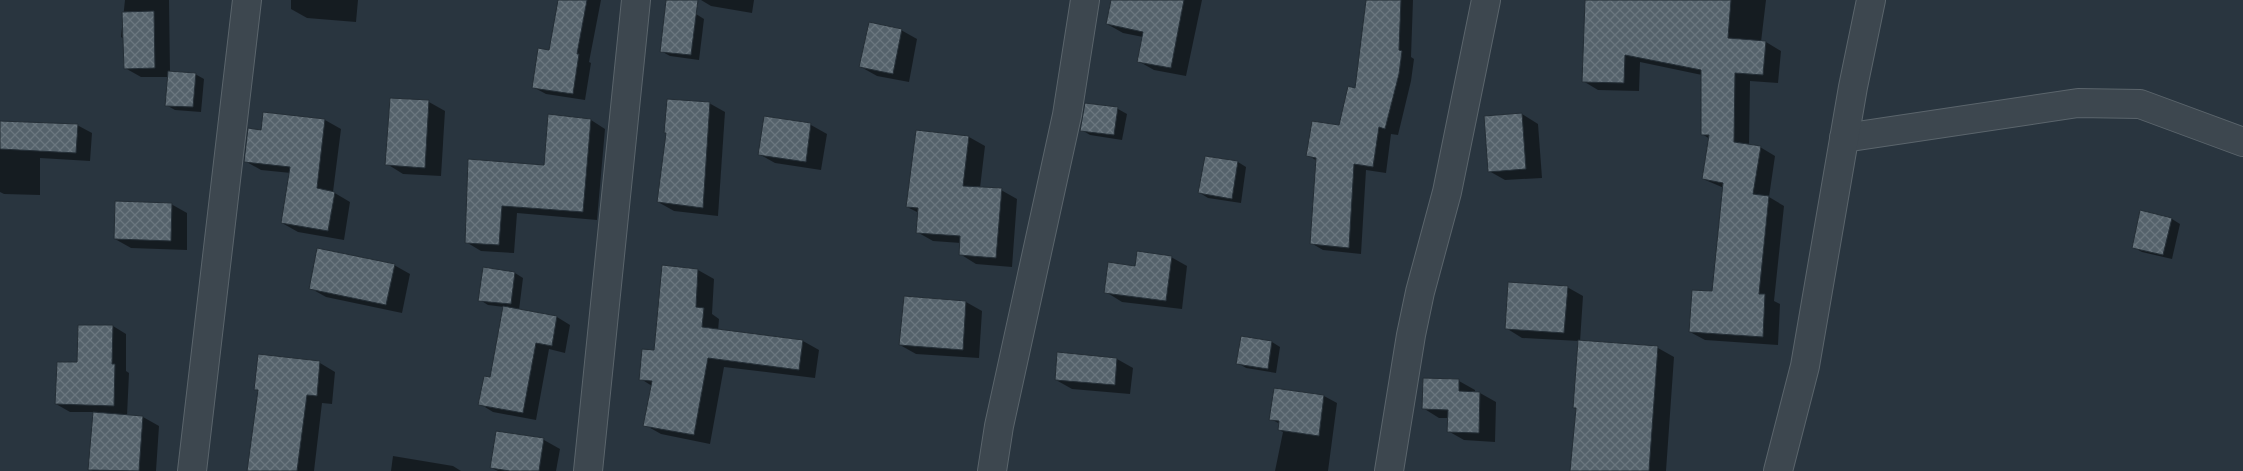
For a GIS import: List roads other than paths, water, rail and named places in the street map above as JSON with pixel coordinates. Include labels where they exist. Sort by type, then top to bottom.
[{"type":"street","points":[[192,471],[247,0]]},
{"type":"street","points":[[588,471],[636,0]]},
{"type":"street","points":[[992,471],[1067,115],[1085,0]]},
{"type":"street","points":[[1389,471],[1415,318],[1448,192],[1486,0]]},
{"type":"street","points":[[1778,471],[1805,366],[1844,138],[1871,0]]},
{"type":"street","points":[[1844,138],[2078,103],[2140,104],[2243,142]]}]
